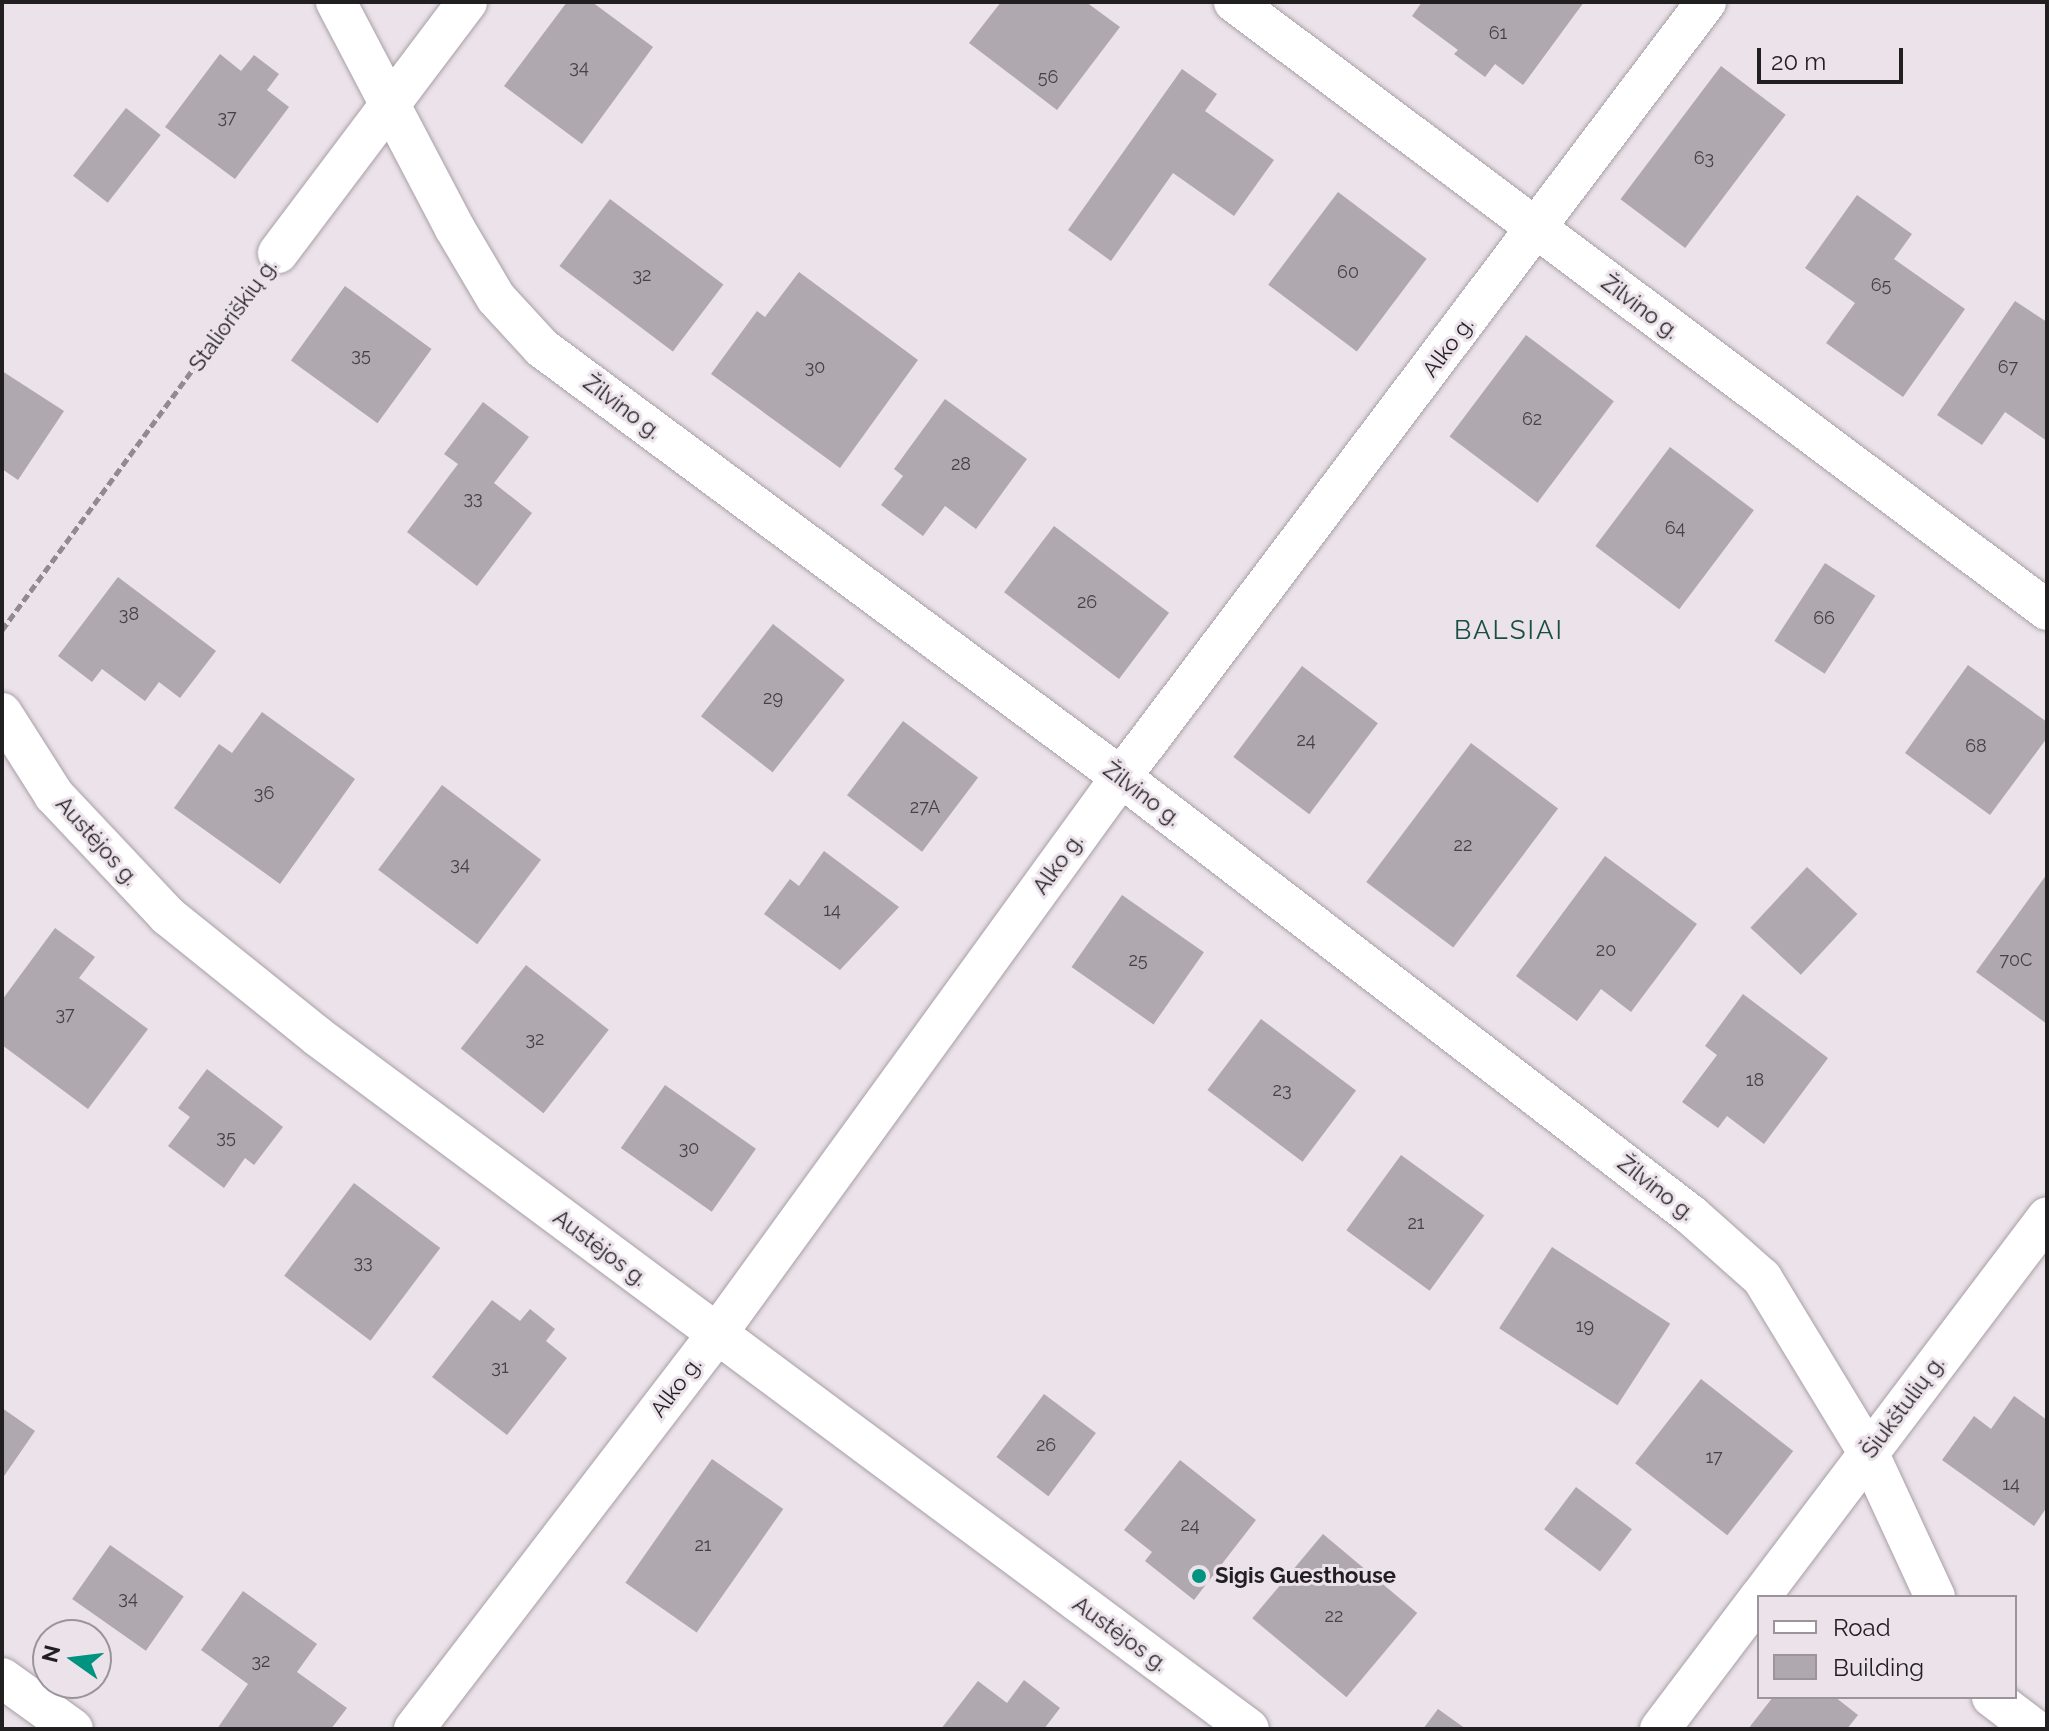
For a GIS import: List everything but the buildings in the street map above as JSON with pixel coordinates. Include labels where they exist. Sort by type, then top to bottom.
[{"type":"street","name":"Žilvino g.","points":[[336,2],[496,298],[542,348],[1121,777],[1691,1215],[1762,1278],[1868,1452],[1934,1595]]},
{"type":"street","name":"Stalioriškių g.","points":[[278,253],[467,2]]},
{"type":"street","name":"Žilvino g.","points":[[1234,2],[1536,231],[2047,610]]},
{"type":"street","name":"Alko g.","points":[[414,1729],[716,1335],[1121,777],[1706,2]]},
{"type":"street","name":"Austėjos g.","points":[[2,713],[54,795],[168,916],[716,1335],[1249,1729]]},
{"type":"street","name":"Šiukštulių g.","points":[[1761,1595],[2047,1217]]},
{"type":"street","name":"Šiukštulių g.","points":[[1660,1729],[1757,1600]]},
{"type":"street","points":[[2,1678],[73,1729]]},
{"type":"street","points":[[1995,1699],[2034,1729]]},
{"type":"path","name":"Stalioriškių g.","points":[[2,630],[278,253]]},
{"type":"place","name":"Sigis Guesthouse","points":[[1199,1576]]},
{"type":"district","name":"BALSIAI","points":[[1509,631]]}]
